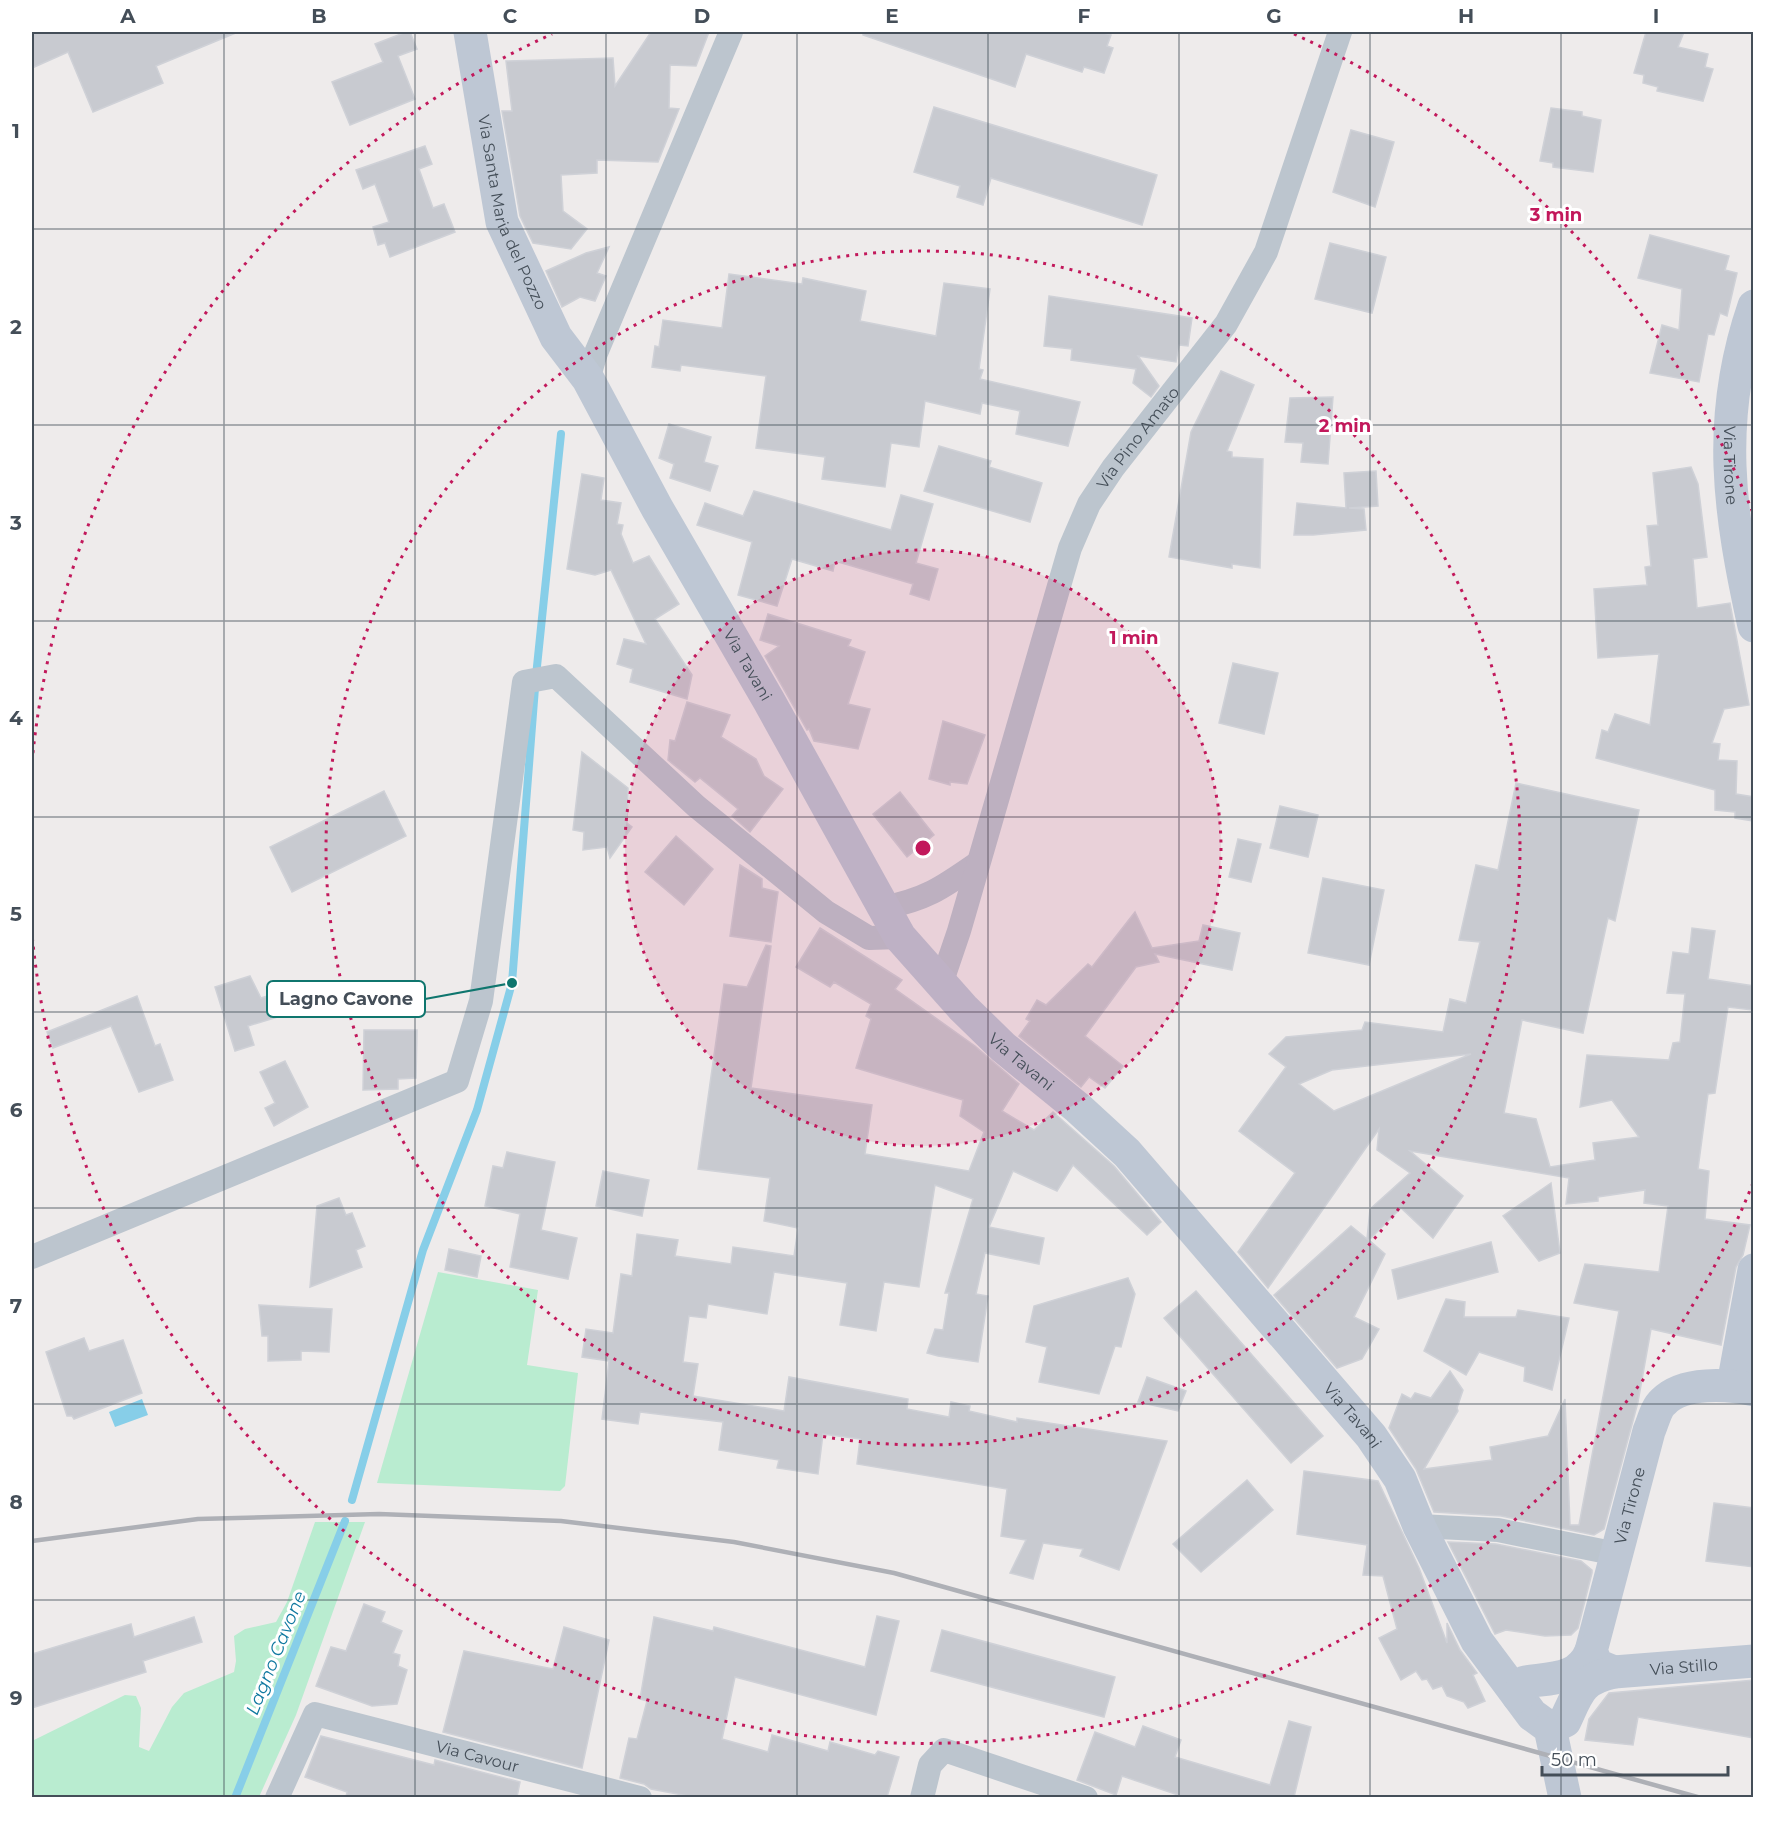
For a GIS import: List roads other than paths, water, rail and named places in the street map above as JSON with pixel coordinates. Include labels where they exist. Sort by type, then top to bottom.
[{"type":"street","name":"Via Santa Maria del Pozzo","points":[[470,32],[502,222],[556,337],[588,379]]},
{"type":"street","points":[[588,379],[596,353],[731,32]]},
{"type":"street","name":"Via Pino Amato","points":[[941,984],[1070,548],[1089,504],[1113,468],[1226,324],[1252,279],[1266,252],[1340,32]]},
{"type":"street","name":"Via Tirone","points":[[1754,306],[1733,381],[1728,441],[1736,544],[1754,626]]},
{"type":"street","name":"Via Tavani","points":[[588,379],[657,508],[769,701],[900,937],[941,984],[1003,1047],[1078,1108],[1127,1153],[1371,1436],[1400,1479],[1419,1526],[1477,1641],[1532,1715],[1550,1728]]},
{"type":"street","points":[[32,1257],[457,1081],[481,1002],[524,682],[556,676],[696,806],[826,912],[869,938],[900,937]]},
{"type":"street","points":[[883,908],[910,902],[942,889],[978,863]]},
{"type":"street","name":"Via Tirone","points":[[1602,1661],[1617,1554],[1649,1431],[1662,1402],[1672,1395],[1690,1389],[1743,1388],[1754,1270]]},
{"type":"street","points":[[1419,1526],[1498,1530],[1617,1554]]},
{"type":"street","points":[[1518,1696],[1525,1682],[1568,1676],[1585,1664],[1602,1661]]},
{"type":"street","name":"Via Stillo","points":[[1550,1728],[1565,1721],[1579,1691],[1594,1677],[1602,1661],[1754,1661]]},
{"type":"street","name":"Via Cavour","points":[[277,1797],[315,1714],[640,1797]]},
{"type":"street","points":[[1550,1728],[1565,1797]]},
{"type":"street","points":[[922,1797],[930,1765],[944,1750],[1086,1797]]},
{"type":"water","points":[[142,1399],[148,1415],[115,1427],[109,1412]]},
{"type":"waterway","name":"Lagno Cavone","points":[[536,676],[561,434]]},
{"type":"waterway","name":"Lagno Cavone","points":[[352,1500],[423,1250],[477,1110],[512,983],[535,688]]},
{"type":"waterway","name":"Lagno Cavone","points":[[235,1798],[345,1521]]},
{"type":"railway","points":[[32,1541],[198,1519],[379,1514],[561,1521],[734,1542],[894,1573],[1701,1798]]},
{"type":"place","name":"Lagno Cavone","points":[[512,983]]}]
